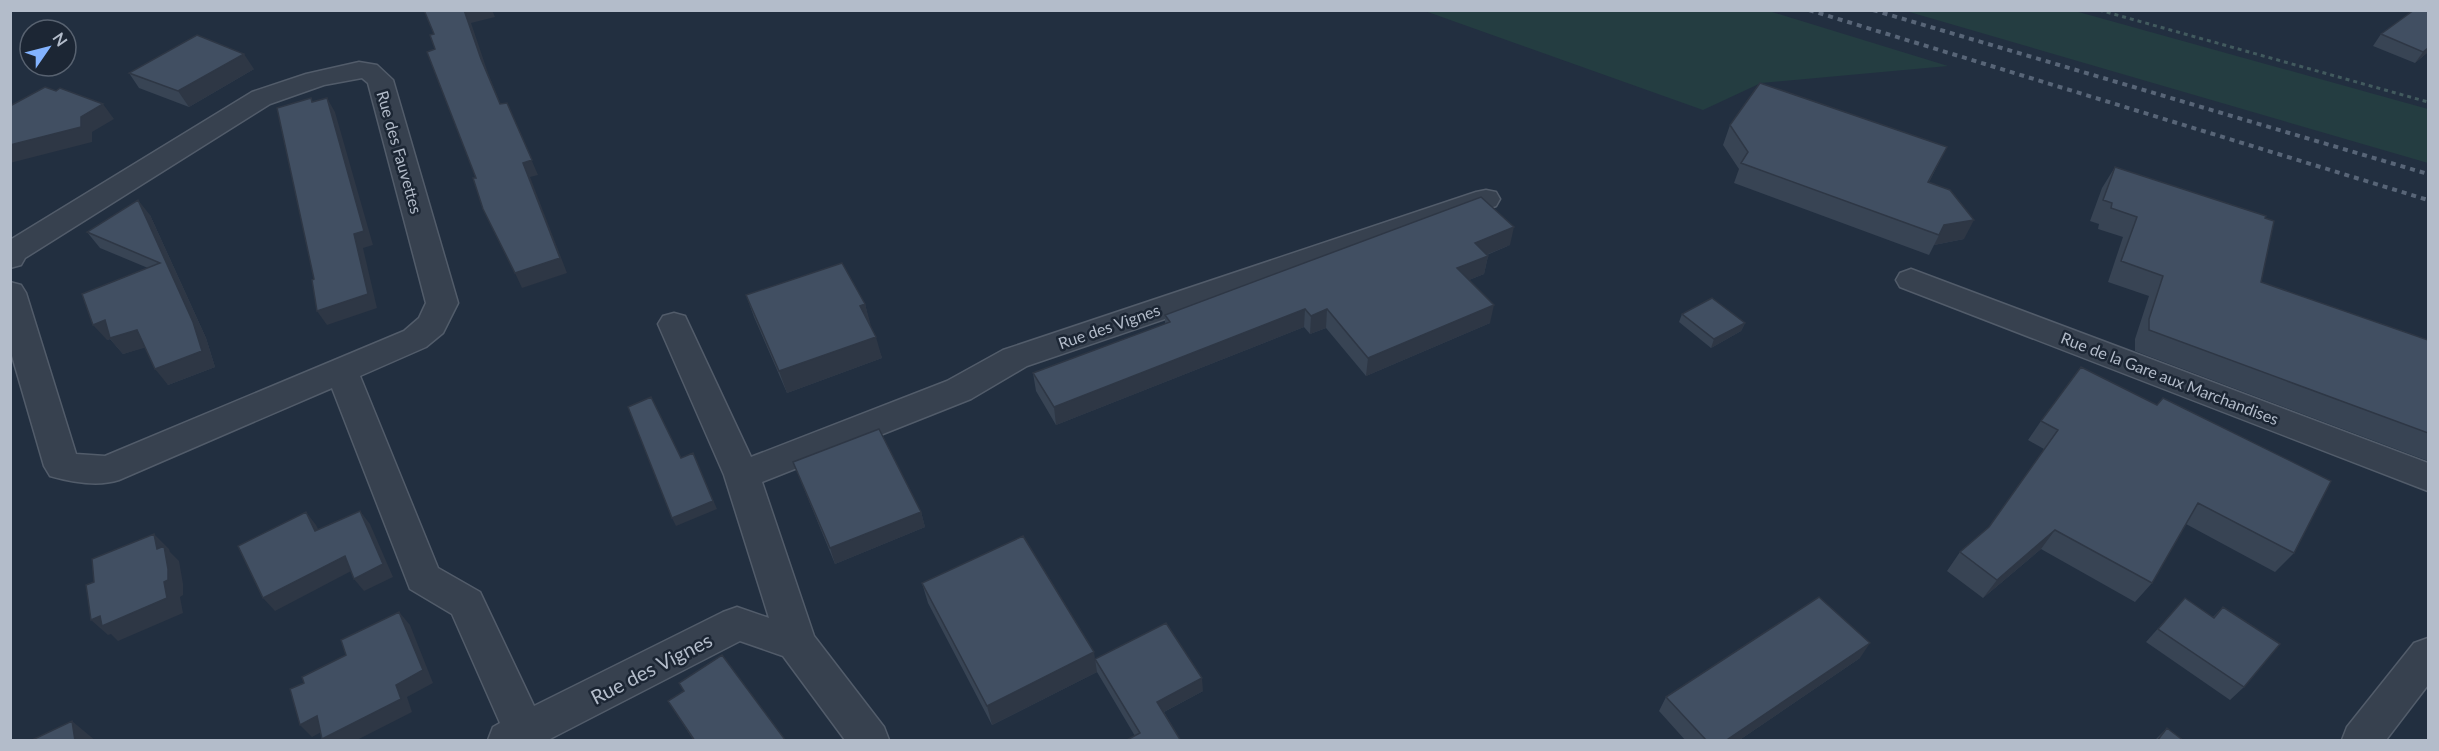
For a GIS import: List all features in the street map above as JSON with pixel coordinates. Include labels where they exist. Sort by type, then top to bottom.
[{"type":"street","name":"Rue des Fauvettes","points":[[10,258],[13,252],[261,98],[286,88],[343,73],[368,71],[380,80],[442,303],[432,326],[415,339],[107,470],[62,466],[10,293]]},
{"type":"street","name":"Rue des Vignes","points":[[742,475],[959,390],[1015,358],[1486,199]]},
{"type":"street","name":"Rue de la Gare aux Marchandises","points":[[1911,280],[2428,477]]},
{"type":"street","points":[[674,324],[742,475],[797,644],[869,741]]},
{"type":"street","points":[[342,371],[423,578],[466,603],[517,736]]},
{"type":"street","name":"Rue des Vignes","points":[[517,736],[737,624],[797,644]]},
{"type":"street","points":[[2362,741],[2428,655]]},
{"type":"path","points":[[2099,10],[2428,102]]},
{"type":"green space","points":[[1425,11],[1769,11],[1948,66],[1761,83],[1703,110]]},
{"type":"green space","points":[[1906,11],[2075,11],[2428,109],[2428,163]]},
{"type":"building","points":[[424,10],[464,10],[500,104],[507,103],[532,160],[523,163],[560,258],[515,273],[483,209],[473,178],[476,178],[427,52],[435,49],[430,35],[434,34]]},
{"type":"building","points":[[2414,10],[2428,10],[2428,48],[2423,52],[2381,34]]},
{"type":"building","points":[[197,35],[244,54],[178,91],[129,73]]},
{"type":"building","points":[[1760,83],[1947,147],[1928,182],[1950,190],[1974,220],[1944,225],[1939,235],[1741,163],[1748,152],[1730,125]]},
{"type":"building","points":[[45,87],[56,91],[60,88],[103,104],[81,117],[81,127],[10,145],[10,106]]},
{"type":"building","points":[[311,98],[312,102],[327,98],[364,231],[354,234],[368,294],[317,311],[312,280],[314,279],[277,108]]},
{"type":"building","points":[[2115,167],[2266,216],[2265,218],[2274,221],[2261,282],[2428,340],[2428,433],[2149,330],[2149,319],[2163,276],[2121,261],[2137,217],[2111,208],[2112,203],[2103,200]]},
{"type":"building","points":[[1481,197],[1514,227],[1475,243],[1488,256],[1457,268],[1494,305],[1368,358],[1327,309],[1311,316],[1305,309],[1054,407],[1033,373],[1170,322],[1165,315]]},
{"type":"building","points":[[138,200],[193,322],[202,351],[155,369],[137,330],[110,338],[105,320],[93,325],[82,294],[160,263],[87,232]]},
{"type":"building","points":[[842,263],[865,304],[860,306],[876,337],[779,371],[746,295]]},
{"type":"building","points":[[1712,298],[1745,323],[1714,339],[1682,314]]},
{"type":"building","points":[[2081,367],[2157,405],[2163,398],[2331,481],[2294,553],[2198,503],[2152,583],[2055,530],[1997,580],[1960,552],[1989,527],[2058,430],[2041,421]]},
{"type":"building","points":[[651,397],[681,458],[693,453],[713,501],[672,518],[628,407]]},
{"type":"building","points":[[879,429],[921,512],[830,548],[793,462]]},
{"type":"building","points":[[360,511],[383,564],[354,579],[345,556],[263,598],[238,546],[306,512],[315,531]]},
{"type":"building","points":[[154,534],[157,549],[164,546],[168,569],[168,580],[164,582],[167,598],[102,626],[100,616],[91,620],[86,585],[94,582],[92,559]]},
{"type":"building","points":[[1023,536],[1094,652],[987,706],[922,583]]},
{"type":"building","points":[[1819,597],[1870,643],[1725,741],[1707,741],[1666,697]]},
{"type":"building","points":[[2185,598],[2214,618],[2223,607],[2280,644],[2244,687],[2158,629]]},
{"type":"building","points":[[399,612],[423,670],[396,685],[401,699],[322,739],[317,716],[300,725],[290,689],[304,683],[302,677],[346,655],[341,640]]},
{"type":"building","points":[[1166,623],[1202,678],[1157,702],[1181,741],[1125,741],[1140,733],[1095,659]]},
{"type":"building","points":[[722,655],[786,741],[695,741],[668,701],[684,691],[679,683]]},
{"type":"building","points":[[72,721],[75,741],[30,741]]},
{"type":"building","points":[[2167,728],[2184,741],[2157,741]]},
{"type":"railway","points":[[1809,10],[2428,200]]},
{"type":"railway","points":[[1873,10],[2428,174]]}]
